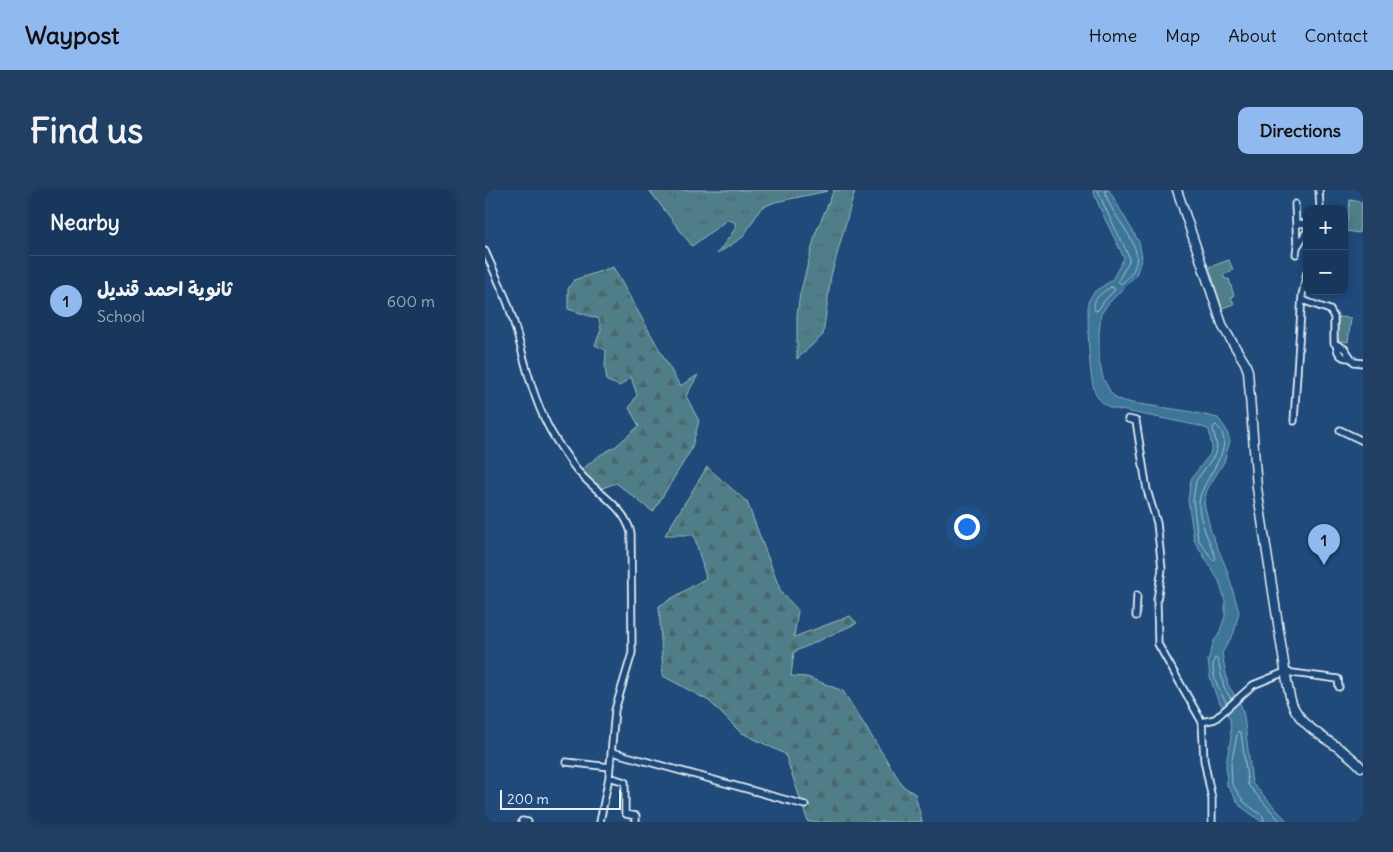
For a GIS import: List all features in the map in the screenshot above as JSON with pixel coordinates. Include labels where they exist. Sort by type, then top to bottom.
[{"type":"main road","points":[[1177,190],[1223,327],[1248,371],[1257,488],[1285,672],[1292,704],[1298,714],[1325,738],[1363,766]]},
{"type":"street","points":[[1319,190],[1320,205]]},
{"type":"street","points":[[1295,204],[1296,254]]},
{"type":"street","points":[[1296,224],[1303,224]]},
{"type":"street","points":[[1297,247],[1303,237]]},
{"type":"street","points":[[485,251],[507,303],[530,380],[547,426],[586,481],[620,510],[631,533],[632,654],[615,710],[609,777],[600,822]]},
{"type":"street","points":[[1295,421],[1303,294]]},
{"type":"street","points":[[1302,300],[1325,307],[1333,313],[1335,344],[1345,349],[1354,362],[1363,364]]},
{"type":"street","points":[[1128,420],[1136,421],[1147,490],[1157,522],[1162,569],[1157,600],[1158,644],[1202,722],[1204,760],[1212,799],[1212,822]]},
{"type":"street","points":[[1340,430],[1363,441]]},
{"type":"street","points":[[1136,616],[1137,595]]},
{"type":"street","points":[[1202,722],[1215,719],[1246,689],[1285,672],[1338,679],[1339,687]]},
{"type":"street","points":[[611,752],[805,805]]},
{"type":"street","points":[[566,762],[610,767]]},
{"type":"street","points":[[609,777],[625,782],[625,812],[626,814],[636,816],[636,822]]},
{"type":"green space","points":[[649,190],[828,191],[775,202],[761,208],[743,237],[717,254],[735,229],[735,222],[727,220],[692,246]]},
{"type":"green space","points":[[834,190],[855,190],[831,276],[823,335],[797,359],[797,314],[800,294],[816,232]]},
{"type":"green space","points":[[1350,200],[1362,202],[1359,233],[1348,231]]},
{"type":"green space","points":[[1229,260],[1233,270],[1223,275],[1225,279],[1229,279],[1234,296],[1231,297],[1234,304],[1222,308],[1209,267]]},
{"type":"green space","points":[[613,267],[680,386],[698,375],[686,396],[699,421],[691,450],[653,512],[616,483],[597,490],[580,471],[600,455],[616,446],[639,426],[629,408],[637,395],[631,377],[620,386],[607,381],[605,367],[606,350],[595,345],[601,330],[599,319],[568,309],[568,289],[574,280]]},
{"type":"green space","points":[[1338,317],[1351,318],[1348,342],[1336,341]]},
{"type":"green space","points":[[707,467],[747,502],[781,592],[798,610],[794,637],[850,616],[857,623],[794,652],[791,676],[807,677],[843,691],[903,786],[915,794],[922,822],[808,822],[785,754],[740,732],[709,701],[663,676],[659,606],[706,578],[694,535],[665,535]]},
{"type":"water","points":[[1093,190],[1109,190],[1139,242],[1142,257],[1136,275],[1101,314],[1099,360],[1103,378],[1111,393],[1117,399],[1132,403],[1187,411],[1218,418],[1226,429],[1230,441],[1224,462],[1207,490],[1204,503],[1211,532],[1227,570],[1239,612],[1234,633],[1222,653],[1228,685],[1241,705],[1244,716],[1252,783],[1288,822],[1262,822],[1240,806],[1227,785],[1226,764],[1231,737],[1230,719],[1217,698],[1210,677],[1208,660],[1225,616],[1225,601],[1219,581],[1194,540],[1188,500],[1191,479],[1210,454],[1212,447],[1209,430],[1200,426],[1111,408],[1101,402],[1095,392],[1090,361],[1088,302],[1094,292],[1112,280],[1124,258]]},
{"type":"place","name":"ثانوية احمد قنديل","points":[[1324,565]]}]
